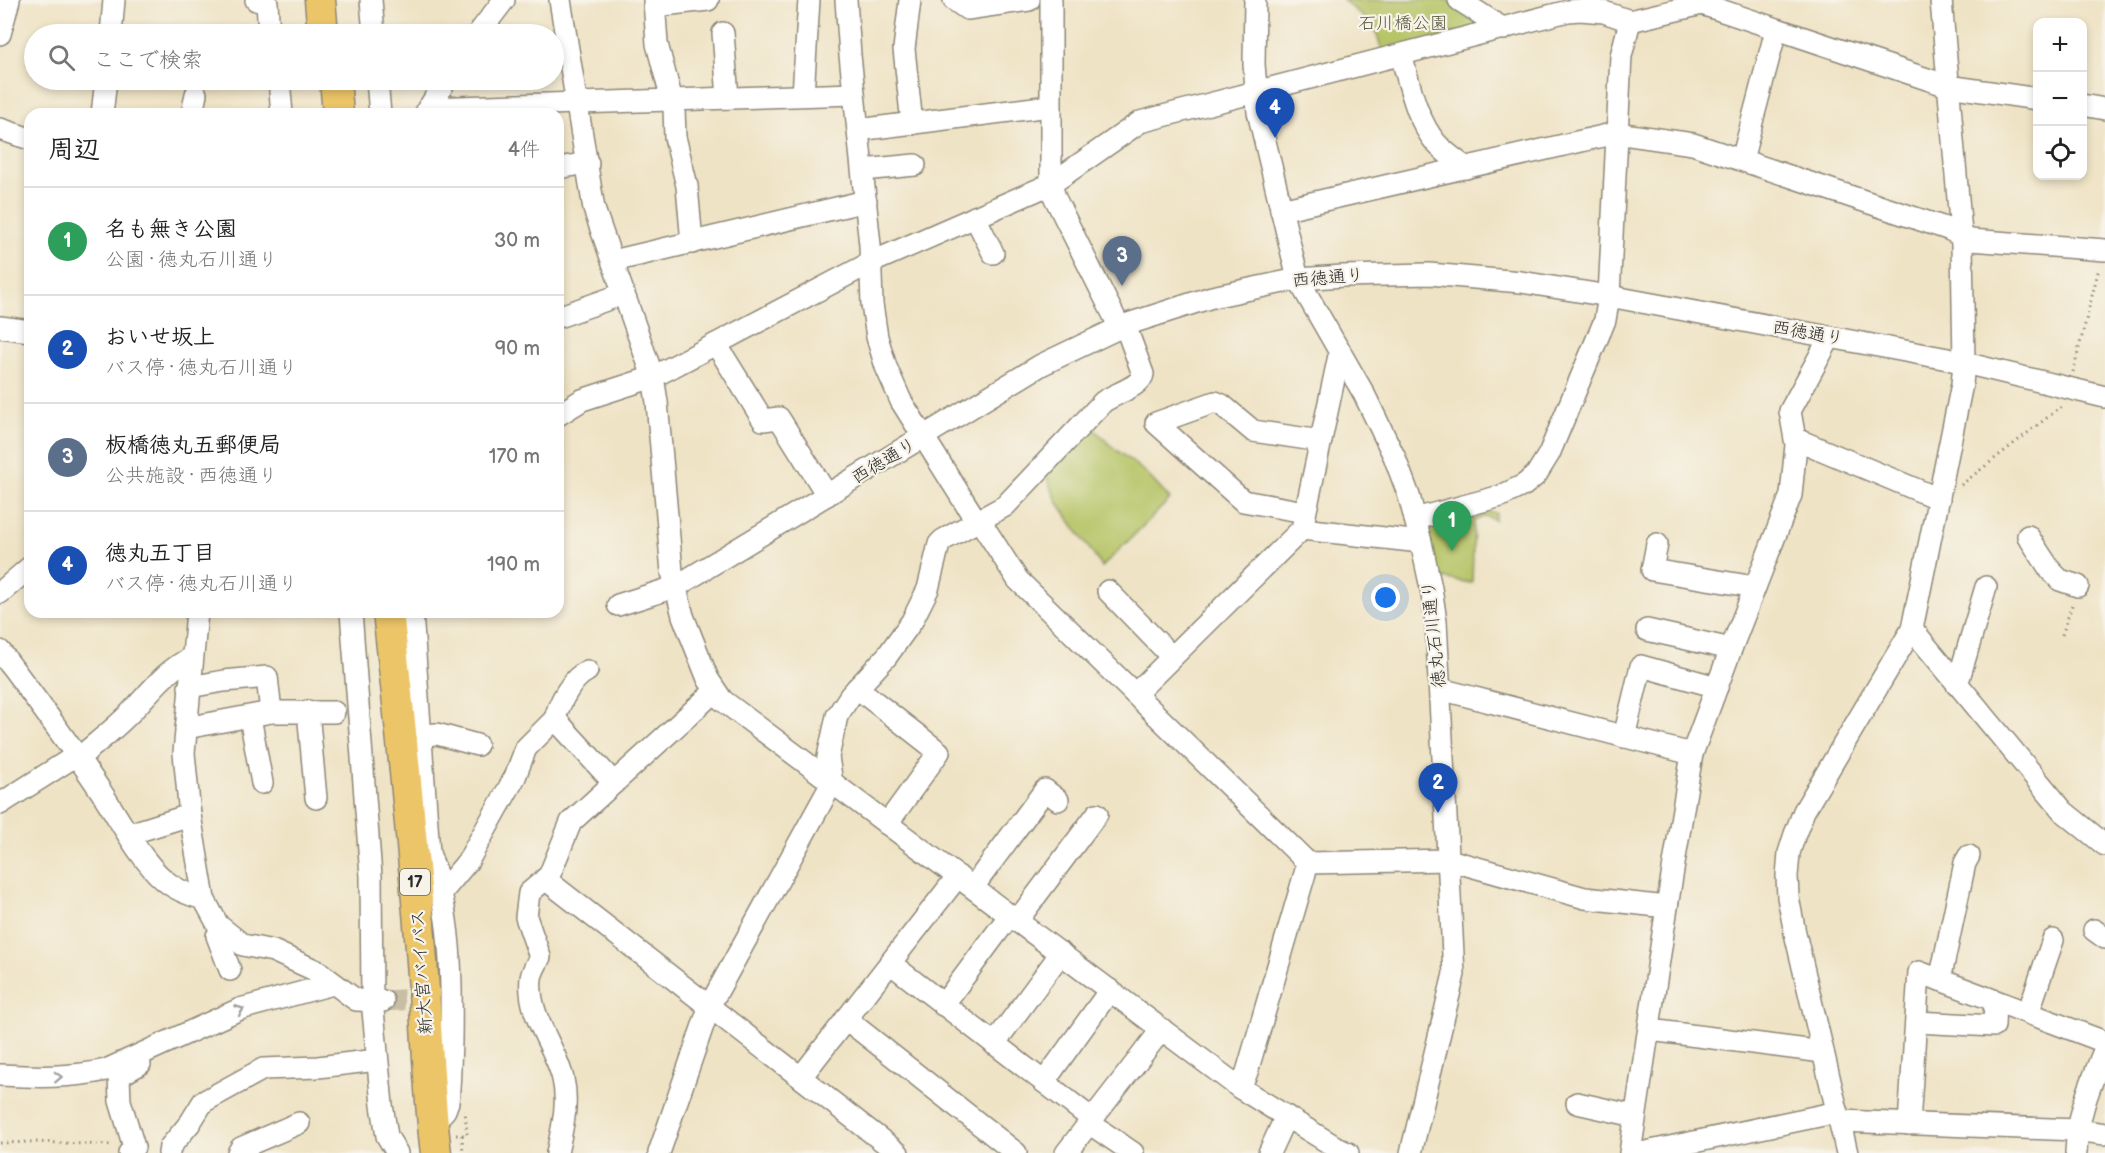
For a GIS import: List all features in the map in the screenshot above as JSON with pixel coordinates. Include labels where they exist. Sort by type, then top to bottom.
[{"type":"highway","points":[[320,0],[322,24]]},
{"type":"highway","points":[[329,0],[331,24]]},
{"type":"highway","name":"新大宮バイパス","points":[[374,618],[391,828],[423,1153]]},
{"type":"highway","name":"新大宮バイパス","points":[[389,618],[422,963],[432,1124],[436,1153]]},
{"type":"street","points":[[0,34],[9,0]]},
{"type":"street","points":[[112,24],[114,0]]},
{"type":"street","points":[[256,0],[267,3],[268,24]]},
{"type":"street","points":[[306,0],[308,24]]},
{"type":"street","points":[[371,0],[373,24]]},
{"type":"street","points":[[486,24],[504,0]]},
{"type":"street","points":[[560,0],[564,24]]},
{"type":"street","points":[[692,243],[687,186],[675,137],[674,108],[657,44],[654,3],[708,0]]},
{"type":"street","points":[[803,95],[809,0]]},
{"type":"street","points":[[846,0],[866,201],[872,304],[877,337],[886,367],[901,402],[1018,580],[1308,863],[1449,860],[1585,898],[1666,907]]},
{"type":"street","points":[[910,0],[904,49],[912,124]]},
{"type":"street","points":[[954,0],[967,9],[1029,0]]},
{"type":"street","points":[[659,1153],[710,1005],[831,783],[828,758],[837,716],[857,688],[887,656],[912,621],[928,589],[939,544],[1005,506],[1103,402],[1113,395],[1146,383],[1122,327],[1055,198],[1051,184],[1051,0]]},
{"type":"street","name":"徳丸石川通り","points":[[1255,0],[1258,112],[1298,279],[1383,431],[1398,466],[1421,542],[1436,621],[1454,974],[1411,1153]]},
{"type":"street","points":[[1459,0],[1504,28]]},
{"type":"street","points":[[1847,1153],[1788,897],[1787,876],[1789,854],[1804,811],[1912,629],[1962,384],[1964,363],[1962,245],[1941,0]]},
{"type":"street","points":[[564,411],[582,400],[653,377],[870,263],[1051,184],[1140,122],[1580,10],[1604,12],[1630,21],[1702,4],[1723,5],[1776,30],[1948,86],[2033,98]]},
{"type":"street","points":[[1415,519],[1501,496],[1524,485],[1536,475],[1549,454],[1605,320],[1609,296],[1621,56],[1630,21]]},
{"type":"street","points":[[564,24],[594,209],[653,377],[669,555],[675,587],[683,616],[715,691],[722,700],[831,783],[1240,1088],[1348,1153]]},
{"type":"street","points":[[1742,160],[1776,30]]},
{"type":"street","points":[[723,33],[728,98]]},
{"type":"street","points":[[1401,55],[1418,111],[1426,129],[1437,144],[1466,168]]},
{"type":"street","points":[[103,108],[105,90]]},
{"type":"street","points":[[280,90],[281,108]]},
{"type":"street","points":[[378,90],[379,108]]},
{"type":"street","points":[[428,108],[440,90]]},
{"type":"street","points":[[483,108],[854,94]]},
{"type":"street","points":[[858,130],[1050,106]]},
{"type":"street","points":[[2087,106],[2105,109]]},
{"type":"street","points":[[0,129],[24,138]]},
{"type":"street","points":[[1281,210],[1616,133],[1693,144],[1948,229],[1970,240],[2105,250]]},
{"type":"street","points":[[564,167],[588,163]]},
{"type":"street","points":[[862,170],[915,165]]},
{"type":"street","points":[[613,261],[866,201]]},
{"type":"street","points":[[975,217],[993,253]]},
{"type":"street","name":"西徳通り","points":[[618,605],[675,587],[1041,365],[1122,327],[1212,297],[1298,279],[1391,274],[1468,276],[1521,282],[1609,296],[1964,363],[2105,397]]},
{"type":"street","points":[[564,315],[624,294]]},
{"type":"street","points":[[0,327],[24,330]]},
{"type":"street","points":[[1630,1153],[1650,1030],[1666,907],[1692,754],[1791,495],[1796,439],[1790,411],[1830,337]]},
{"type":"street","points":[[716,344],[763,420],[779,418],[827,495]]},
{"type":"street","points":[[1135,694],[1303,520],[1340,351]]},
{"type":"street","points":[[1321,441],[1253,431],[1222,405],[1215,402],[1162,415],[1156,423],[1243,501],[1303,520],[1421,542]]},
{"type":"street","points":[[1796,439],[1939,499]]},
{"type":"street","points":[[2028,536],[2051,571],[2060,580],[2078,586]]},
{"type":"street","points":[[1657,544],[1652,570],[1755,587]]},
{"type":"street","points":[[0,592],[24,572]]},
{"type":"street","points":[[1957,685],[1986,587]]},
{"type":"street","points":[[1108,591],[1172,657]]},
{"type":"street","points":[[195,618],[184,753],[190,815],[204,899],[230,970]]},
{"type":"street","points":[[351,618],[371,876],[377,1000],[377,1060],[387,1136],[397,1153]]},
{"type":"street","points":[[412,618],[435,939],[429,958],[422,963]]},
{"type":"street","points":[[1912,629],[2063,811],[2105,845]]},
{"type":"street","points":[[1647,630],[1731,649]]},
{"type":"street","points":[[0,651],[78,756],[141,855],[163,879],[184,893],[204,899]]},
{"type":"street","points":[[0,804],[78,756],[131,712],[159,679],[175,666],[192,657]]},
{"type":"street","points":[[1624,737],[1641,666],[1717,687]]},
{"type":"street","points":[[442,892],[468,861],[515,777],[526,748],[555,719],[558,707],[580,674],[587,671]]},
{"type":"street","points":[[189,687],[267,677],[260,715],[262,783]]},
{"type":"street","points":[[857,688],[939,752],[887,824]]},
{"type":"street","points":[[1440,689],[1692,754]]},
{"type":"street","points":[[557,1153],[566,1104],[564,1081],[556,1056],[538,1026],[531,976],[540,957],[526,918],[529,893],[549,876],[571,822],[715,691]]},
{"type":"street","points":[[186,728],[260,715],[308,711],[334,712]]},
{"type":"street","points":[[308,711],[316,798]]},
{"type":"street","points":[[555,719],[614,783]]},
{"type":"street","points":[[422,735],[437,734],[477,745]]},
{"type":"street","points":[[801,1077],[890,963],[965,882],[1045,790],[1058,800]]},
{"type":"street","points":[[943,1005],[1097,814]]},
{"type":"street","points":[[129,834],[190,815]]},
{"type":"street","points":[[429,854],[442,892],[450,963],[443,996],[448,1102],[445,1110],[432,1124]]},
{"type":"street","points":[[1940,980],[1965,863],[1969,856]]},
{"type":"street","points":[[1240,1088],[1247,1072],[1308,863]]},
{"type":"street","points":[[545,879],[898,1153]]},
{"type":"street","points":[[215,928],[218,925],[243,945],[273,951],[319,972],[356,1000],[377,1000]]},
{"type":"street","points":[[2028,1013],[2053,940]]},
{"type":"street","points":[[994,1044],[1061,953]]},
{"type":"street","points":[[890,963],[1132,1153]]},
{"type":"street","points":[[1909,1124],[1919,972],[2105,1042]]},
{"type":"street","points":[[0,1075],[52,1077],[83,1075],[106,1070],[240,1009],[333,984]]},
{"type":"street","points":[[1044,1082],[1110,990]]},
{"type":"street","points":[[1916,1022],[1994,1026],[1995,1001]]},
{"type":"street","points":[[846,1019],[1016,1153]]},
{"type":"street","points":[[1066,1153],[1162,1029]]},
{"type":"street","points":[[1650,1030],[1823,1052]]},
{"type":"street","points":[[2076,1153],[2077,1130],[2082,1109],[2105,1048]]},
{"type":"street","points":[[131,1150],[120,1101],[119,1076],[151,1057],[152,1050]]},
{"type":"street","points":[[169,1153],[170,1147],[190,1123],[203,1102],[263,1069],[318,1067],[377,1060]]},
{"type":"street","points":[[1577,1103],[1635,1116]]},
{"type":"street","points":[[1269,1153],[1286,1116]]},
{"type":"street","points":[[1641,1153],[1839,1117],[1909,1124],[2077,1130],[2105,1134]]},
{"type":"street","points":[[238,1153],[241,1148],[299,1123]]},
{"type":"path","points":[[2062,635],[2078,586]]},
{"type":"path","points":[[462,1135],[463,1153]]},
{"type":"path","points":[[0,1143],[33,1142],[131,1150]]},
{"type":"green space","name":"石川橋公園","points":[[1343,0],[1447,0],[1478,18],[1475,28],[1383,53],[1374,26]]},
{"type":"green space","points":[[1089,423],[1109,444],[1145,472],[1170,499],[1102,567],[1058,503],[1044,472]]},
{"type":"green space","points":[[1485,511],[1496,513],[1495,520],[1485,516],[1474,521],[1472,583],[1436,577],[1425,525]]},
{"type":"tunnel","points":[[383,1001],[436,998]]},
{"type":"place","name":"徳丸五丁目","points":[[1275,138]]},
{"type":"place","name":"板橋徳丸五郵便局","points":[[1122,286]]},
{"type":"place","name":"名も無き公園","points":[[1452,551]]},
{"type":"place","name":"おいせ坂上","points":[[1438,813]]}]
